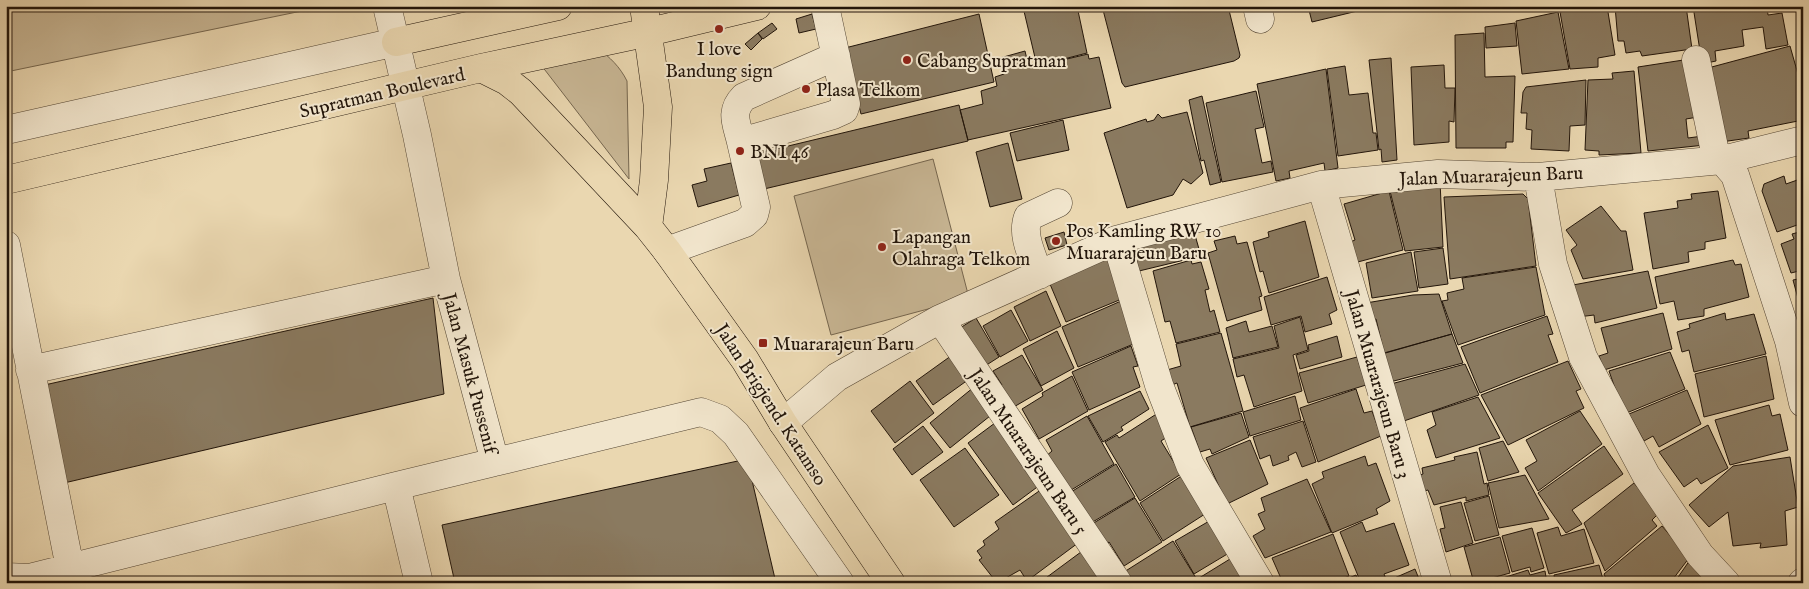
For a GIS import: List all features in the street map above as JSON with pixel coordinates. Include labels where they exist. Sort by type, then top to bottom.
[{"type":"main road","points":[[396,42],[558,6]]},
{"type":"main road","name":"Supratman Boulevard","points":[[6,180],[406,87],[481,68],[647,19],[757,6]]},
{"type":"main road","points":[[647,19],[658,107],[654,180],[648,227]]},
{"type":"main road","name":"Jalan Brigjend. Katamso","points":[[481,68],[507,81],[521,92],[648,227],[745,360],[783,423],[891,583]]},
{"type":"street","name":"Jalan Masuk Pussenif","points":[[22,579],[495,462],[446,279],[387,6]]},
{"type":"street","points":[[741,142],[833,115],[844,110],[846,104],[825,6]]},
{"type":"street","points":[[6,130],[396,42]]},
{"type":"street","points":[[667,251],[745,223],[754,215],[756,207],[734,114],[739,102],[744,97],[836,56]]},
{"type":"street","points":[[1696,60],[1715,152],[1735,175],[1789,341],[1803,403]]},
{"type":"street","name":"Jalan Muararajeun Baru","points":[[783,423],[837,377],[940,319],[1116,240],[1321,185],[1438,174],[1538,177],[1722,160],[1803,140]]},
{"type":"street","points":[[1538,177],[1553,264],[1583,357],[1646,475],[1700,555],[1726,583]]},
{"type":"street","name":"Jalan Muararajeun Baru 3","points":[[1321,185],[1438,583]]},
{"type":"street","points":[[1039,275],[1027,242],[1025,224],[1028,217],[1058,203]]},
{"type":"street","points":[[1116,240],[1159,385],[1190,465],[1260,583]]},
{"type":"street","points":[[6,245],[70,568]]},
{"type":"street","points":[[30,370],[446,279]]},
{"type":"street","name":"Jalan Muararajeun Baru 5","points":[[940,319],[1118,583]]},
{"type":"street","points":[[495,462],[701,412],[720,419],[736,434],[840,583]]},
{"type":"street","points":[[396,486],[420,583]]},
{"type":"shaded area","points":[[6,6],[326,6],[6,72]]},
{"type":"shaded area","points":[[597,48],[614,63],[627,81],[629,179],[538,61]]},
{"type":"shaded area","name":"Lapangan Olahraga Telkom","points":[[933,159],[969,298],[831,335],[794,196]]},
{"type":"building","points":[[1077,6],[1087,53],[1037,66],[1023,7]]},
{"type":"building","points":[[1102,6],[1228,6],[1240,55],[1239,58],[1234,61],[1125,87],[1122,83]]},
{"type":"building","points":[[1308,6],[1378,6],[1312,22]]},
{"type":"building","points":[[1590,6],[1607,6],[1615,55],[1598,58],[1598,67],[1570,69],[1560,12]]},
{"type":"building","points":[[1615,6],[1686,6],[1692,49],[1642,56],[1640,51],[1626,53],[1624,41],[1618,41]]},
{"type":"building","points":[[1693,6],[1767,6],[1768,15],[1782,13],[1788,45],[1766,49],[1763,27],[1742,30],[1744,46],[1715,51],[1716,61],[1702,64]]},
{"type":"building","points":[[1797,6],[1803,6],[1803,29]]},
{"type":"building","points":[[1558,12],[1569,69],[1522,74],[1516,21]]},
{"type":"building","points":[[812,14],[816,29],[799,33],[796,19]]},
{"type":"building","points":[[979,14],[994,82],[861,114],[845,48]]},
{"type":"building","points":[[772,23],[777,29],[763,39],[758,33]]},
{"type":"building","points":[[1515,23],[1517,46],[1486,48],[1485,27]]},
{"type":"building","points":[[758,33],[762,39],[751,50],[745,44]]},
{"type":"building","points":[[1484,33],[1485,77],[1515,76],[1513,142],[1506,142],[1506,148],[1456,148],[1455,35]]},
{"type":"building","points":[[1790,46],[1803,92],[1803,120],[1748,131],[1749,138],[1721,142],[1708,68]]},
{"type":"building","points":[[1025,51],[1029,68],[1088,54],[1089,59],[1099,57],[1111,108],[968,140],[960,110],[983,104],[981,91],[997,86],[995,77],[1004,74],[1000,58]]},
{"type":"building","points":[[1391,58],[1397,160],[1382,162],[1369,60]]},
{"type":"building","points":[[1690,59],[1698,117],[1686,119],[1688,138],[1703,136],[1705,145],[1648,151],[1638,67]]},
{"type":"building","points":[[1444,65],[1445,88],[1455,88],[1454,122],[1449,121],[1449,142],[1414,145],[1411,67]]},
{"type":"building","points":[[1345,66],[1349,95],[1368,93],[1373,133],[1376,133],[1378,150],[1338,156],[1327,69]]},
{"type":"building","points":[[1326,69],[1338,168],[1325,171],[1324,163],[1289,171],[1290,178],[1276,181],[1257,84]]},
{"type":"building","points":[[1634,71],[1641,153],[1599,155],[1599,151],[1585,150],[1588,80],[1613,79],[1612,73]]},
{"type":"building","points":[[1586,80],[1585,125],[1570,126],[1569,151],[1531,149],[1532,130],[1526,129],[1527,113],[1521,113],[1523,92],[1526,87]]},
{"type":"building","points":[[1256,91],[1264,127],[1255,129],[1262,163],[1271,161],[1273,172],[1222,182],[1206,103]]},
{"type":"building","points":[[1202,96],[1221,182],[1210,185],[1204,160],[1201,161],[1189,100]]},
{"type":"building","points":[[959,105],[968,141],[764,189],[755,154]]},
{"type":"building","points":[[1187,112],[1203,173],[1191,184],[1183,179],[1173,195],[1127,208],[1104,133],[1146,119],[1147,122],[1154,120],[1158,114],[1162,118]]},
{"type":"building","points":[[1063,120],[1069,150],[1017,161],[1010,133]]},
{"type":"building","points":[[1008,143],[1022,199],[990,207],[976,152]]},
{"type":"building","points":[[731,163],[739,195],[698,207],[692,185],[707,181],[704,169]]},
{"type":"building","points":[[1784,176],[1786,184],[1803,178],[1803,223],[1777,232],[1762,191],[1764,184]]},
{"type":"building","points":[[1440,181],[1443,247],[1405,251],[1389,187]]},
{"type":"building","points":[[1389,191],[1403,250],[1354,263],[1348,243],[1355,240],[1344,204]]},
{"type":"building","points":[[1718,191],[1726,238],[1705,242],[1705,249],[1688,252],[1689,262],[1653,269],[1644,213],[1678,208],[1677,201],[1692,199],[1691,194]]},
{"type":"building","points":[[1523,194],[1528,199],[1536,266],[1450,279],[1444,197]]},
{"type":"building","points":[[1601,206],[1621,231],[1626,231],[1633,270],[1583,279],[1571,250],[1577,245],[1566,230]]},
{"type":"building","points":[[1305,221],[1319,277],[1269,293],[1263,271],[1260,272],[1253,242],[1269,237],[1268,232]]},
{"type":"building","points":[[1193,228],[1201,256],[1139,271],[1132,243]]},
{"type":"building","points":[[1803,231],[1803,270],[1791,273],[1781,244],[1794,239],[1792,234]]},
{"type":"building","name":"Pos Kamling RW 10 Muararajeun Baru","points":[[1064,232],[1067,245],[1049,250],[1045,238]]},
{"type":"building","points":[[1235,236],[1237,244],[1247,242],[1262,296],[1259,297],[1262,310],[1227,321],[1208,253],[1217,250],[1214,241]]},
{"type":"building","points":[[1443,248],[1448,284],[1419,288],[1414,252]]},
{"type":"building","points":[[1411,252],[1418,291],[1372,298],[1366,263]]},
{"type":"building","points":[[1114,253],[1129,296],[1066,322],[1047,277]]},
{"type":"building","points":[[1191,260],[1192,264],[1201,262],[1209,289],[1205,290],[1210,312],[1214,310],[1220,332],[1176,343],[1170,321],[1165,322],[1153,271]]},
{"type":"building","points":[[1733,260],[1735,265],[1741,264],[1749,297],[1704,309],[1704,316],[1678,320],[1674,301],[1660,304],[1655,277]]},
{"type":"building","points":[[1536,267],[1545,315],[1458,345],[1442,301],[1448,300],[1447,293],[1464,289],[1462,278]]},
{"type":"building","points":[[1648,271],[1657,308],[1595,323],[1594,315],[1578,317],[1573,285]]},
{"type":"building","points":[[1327,277],[1337,310],[1329,314],[1332,324],[1305,332],[1301,316],[1271,325],[1264,297]]},
{"type":"building","points":[[1803,278],[1803,317],[1793,280]]},
{"type":"building","points":[[1046,291],[1061,326],[1030,341],[1014,307]]},
{"type":"building","points":[[1439,294],[1452,334],[1384,353],[1376,319],[1370,321],[1366,303],[1413,295]]},
{"type":"building","points":[[433,298],[444,394],[64,483],[40,386]]},
{"type":"building","points":[[1121,301],[1136,343],[1078,367],[1062,327]]},
{"type":"building","points":[[1011,310],[1028,341],[1000,357],[983,326]]},
{"type":"building","points":[[1663,313],[1672,349],[1604,370],[1599,356],[1608,353],[1601,328]]},
{"type":"building","points":[[1725,313],[1726,320],[1754,314],[1766,354],[1694,372],[1689,350],[1682,352],[1677,332],[1690,328],[1689,324]]},
{"type":"building","points":[[1547,316],[1553,334],[1548,335],[1558,362],[1480,393],[1461,347]]},
{"type":"building","points":[[1300,317],[1308,350],[1293,355],[1302,391],[1254,407],[1244,375],[1237,377],[1233,359],[1279,348],[1274,326]]},
{"type":"building","points":[[976,318],[999,357],[985,366],[960,328]]},
{"type":"building","points":[[1246,321],[1249,332],[1272,326],[1278,347],[1233,358],[1226,328]]},
{"type":"building","points":[[1057,331],[1074,368],[1041,386],[1023,349]]},
{"type":"building","points":[[1221,333],[1243,411],[1190,427],[1177,383],[1172,385],[1167,370],[1181,366],[1176,344]]},
{"type":"building","points":[[1452,334],[1463,363],[1390,382],[1382,354]]},
{"type":"building","points":[[1337,336],[1342,357],[1300,369],[1296,355],[1309,351],[1308,345]]},
{"type":"building","points":[[1131,346],[1138,366],[1133,367],[1140,387],[1089,410],[1072,372]]},
{"type":"building","points":[[1670,352],[1685,389],[1624,414],[1609,371]]},
{"type":"building","points":[[955,353],[972,377],[933,405],[916,381]]},
{"type":"building","points":[[1022,355],[1043,390],[1012,408],[999,388],[1002,385],[993,371]]},
{"type":"building","points":[[1766,356],[1774,399],[1704,417],[1695,374]]},
{"type":"building","points":[[1357,357],[1366,385],[1308,403],[1299,373]]},
{"type":"building","points":[[1568,361],[1581,389],[1576,391],[1584,408],[1508,445],[1481,395]]},
{"type":"building","points":[[1465,364],[1479,395],[1401,422],[1391,384]]},
{"type":"building","points":[[1072,376],[1088,411],[1039,439],[1022,409],[1043,396],[1042,393]]},
{"type":"building","points":[[910,381],[934,413],[895,443],[871,411]]},
{"type":"building","points":[[974,387],[995,412],[950,448],[930,423]]},
{"type":"building","points":[[1356,389],[1364,413],[1372,411],[1381,436],[1318,462],[1300,408]]},
{"type":"building","points":[[1687,390],[1701,424],[1659,447],[1653,436],[1644,441],[1629,414]]},
{"type":"building","points":[[1140,391],[1149,409],[1121,427],[1123,430],[1103,442],[1088,416]]},
{"type":"building","points":[[1295,396],[1301,420],[1250,436],[1243,412]]},
{"type":"building","points":[[1478,397],[1500,438],[1436,458],[1427,430],[1436,425],[1432,412]]},
{"type":"building","points":[[1769,405],[1772,416],[1780,414],[1788,450],[1730,465],[1715,420]]},
{"type":"building","points":[[1580,411],[1602,444],[1538,491],[1525,468],[1537,461],[1526,440]]},
{"type":"building","points":[[1158,413],[1170,435],[1161,441],[1181,474],[1140,501],[1105,442],[1117,435],[1119,438]]},
{"type":"building","points":[[1241,413],[1249,437],[1212,454],[1210,449],[1200,452],[1191,427]]},
{"type":"building","points":[[1087,416],[1114,464],[1068,492],[1045,457],[1052,451],[1046,440]]},
{"type":"building","points":[[999,420],[1044,482],[1013,505],[968,443]]},
{"type":"building","points":[[1303,421],[1316,462],[1302,467],[1296,452],[1288,456],[1289,460],[1273,466],[1270,455],[1260,459],[1253,437]]},
{"type":"building","points":[[1708,425],[1728,468],[1701,484],[1697,478],[1684,487],[1659,452]]},
{"type":"building","points":[[923,426],[943,452],[912,475],[893,449]]},
{"type":"building","points":[[1250,440],[1268,484],[1227,504],[1206,458]]},
{"type":"building","points":[[1503,441],[1519,472],[1488,481],[1479,448]]},
{"type":"building","points":[[1604,446],[1623,474],[1572,510],[1582,524],[1566,533],[1538,493]]},
{"type":"building","points":[[965,448],[999,495],[954,527],[920,480]]},
{"type":"building","points":[[1477,452],[1484,484],[1487,483],[1489,495],[1466,501],[1466,497],[1434,505],[1428,490],[1420,492],[1416,476],[1423,474],[1422,468],[1455,460],[1454,457]]},
{"type":"building","points":[[1365,456],[1368,466],[1376,463],[1390,501],[1376,509],[1378,514],[1332,533],[1312,484],[1324,478],[1322,472]]},
{"type":"building","points":[[1790,457],[1798,507],[1785,511],[1787,545],[1760,548],[1761,543],[1733,546],[1728,512],[1709,527],[1689,505],[1733,466]]},
{"type":"building","points":[[747,459],[776,583],[455,583],[442,525]]},
{"type":"building","points":[[1116,464],[1135,497],[1091,523],[1071,492]]},
{"type":"building","points":[[1183,475],[1205,514],[1163,541],[1140,503]]},
{"type":"building","points":[[1525,475],[1549,519],[1499,528],[1488,483]]},
{"type":"building","points":[[1307,479],[1331,532],[1265,558],[1253,536],[1265,529],[1258,514],[1265,511],[1261,498]]},
{"type":"building","points":[[1634,483],[1659,513],[1652,520],[1657,526],[1605,571],[1584,523]]},
{"type":"building","points":[[1042,489],[1078,543],[1027,581],[1020,570],[997,583],[979,560],[982,558],[977,551],[985,545],[983,541],[999,529],[995,522]]},
{"type":"building","points":[[1489,496],[1499,535],[1475,541],[1464,503]]},
{"type":"building","points":[[1135,498],[1162,542],[1124,566],[1109,542],[1105,545],[1092,524]]},
{"type":"building","points":[[1461,502],[1473,543],[1446,552],[1440,529],[1445,528],[1440,507]]},
{"type":"building","points":[[1211,520],[1234,550],[1194,574],[1175,541]]},
{"type":"building","points":[[1362,522],[1366,532],[1394,523],[1409,565],[1384,574],[1386,579],[1378,583],[1361,583],[1340,532]]},
{"type":"building","points":[[1662,526],[1689,558],[1670,583],[1608,583],[1604,574]]},
{"type":"building","points":[[1558,527],[1561,536],[1584,529],[1594,563],[1549,574],[1537,533]]},
{"type":"building","points":[[1532,528],[1544,568],[1531,572],[1530,567],[1512,572],[1502,536]]},
{"type":"building","points":[[1333,534],[1349,576],[1332,583],[1283,583],[1272,558]]},
{"type":"building","points":[[1500,537],[1510,573],[1474,583],[1464,547]]},
{"type":"building","points":[[1173,541],[1196,578],[1188,583],[1131,583],[1124,572]]},
{"type":"building","points":[[1085,549],[1108,583],[1039,583]]},
{"type":"building","points":[[1692,557],[1723,583],[1674,583]]},
{"type":"building","points":[[1230,559],[1252,583],[1191,583]]},
{"type":"building","points":[[1599,565],[1604,583],[1555,583],[1554,575]]},
{"type":"building","points":[[1415,569],[1419,579],[1426,577],[1429,583],[1383,583]]},
{"type":"building","points":[[1528,570],[1530,575],[1545,571],[1547,583],[1494,583],[1493,581]]},
{"type":"building","points":[[1356,575],[1359,583],[1337,583]]},
{"type":"place","name":"I love Bandung sign","points":[[719,29]]},
{"type":"place","name":"Cabang Supratman","points":[[907,60]]},
{"type":"place","name":"Plasa Telkom","points":[[806,89]]},
{"type":"place","name":"BNI 46","points":[[740,151]]},
{"type":"place","name":"Pos Kamling RW 10 Muararajeun Baru","points":[[1056,241]]},
{"type":"place","name":"Lapangan Olahraga Telkom","points":[[882,247]]},
{"type":"place","name":"Muararajeun Baru","points":[[763,343]]}]
